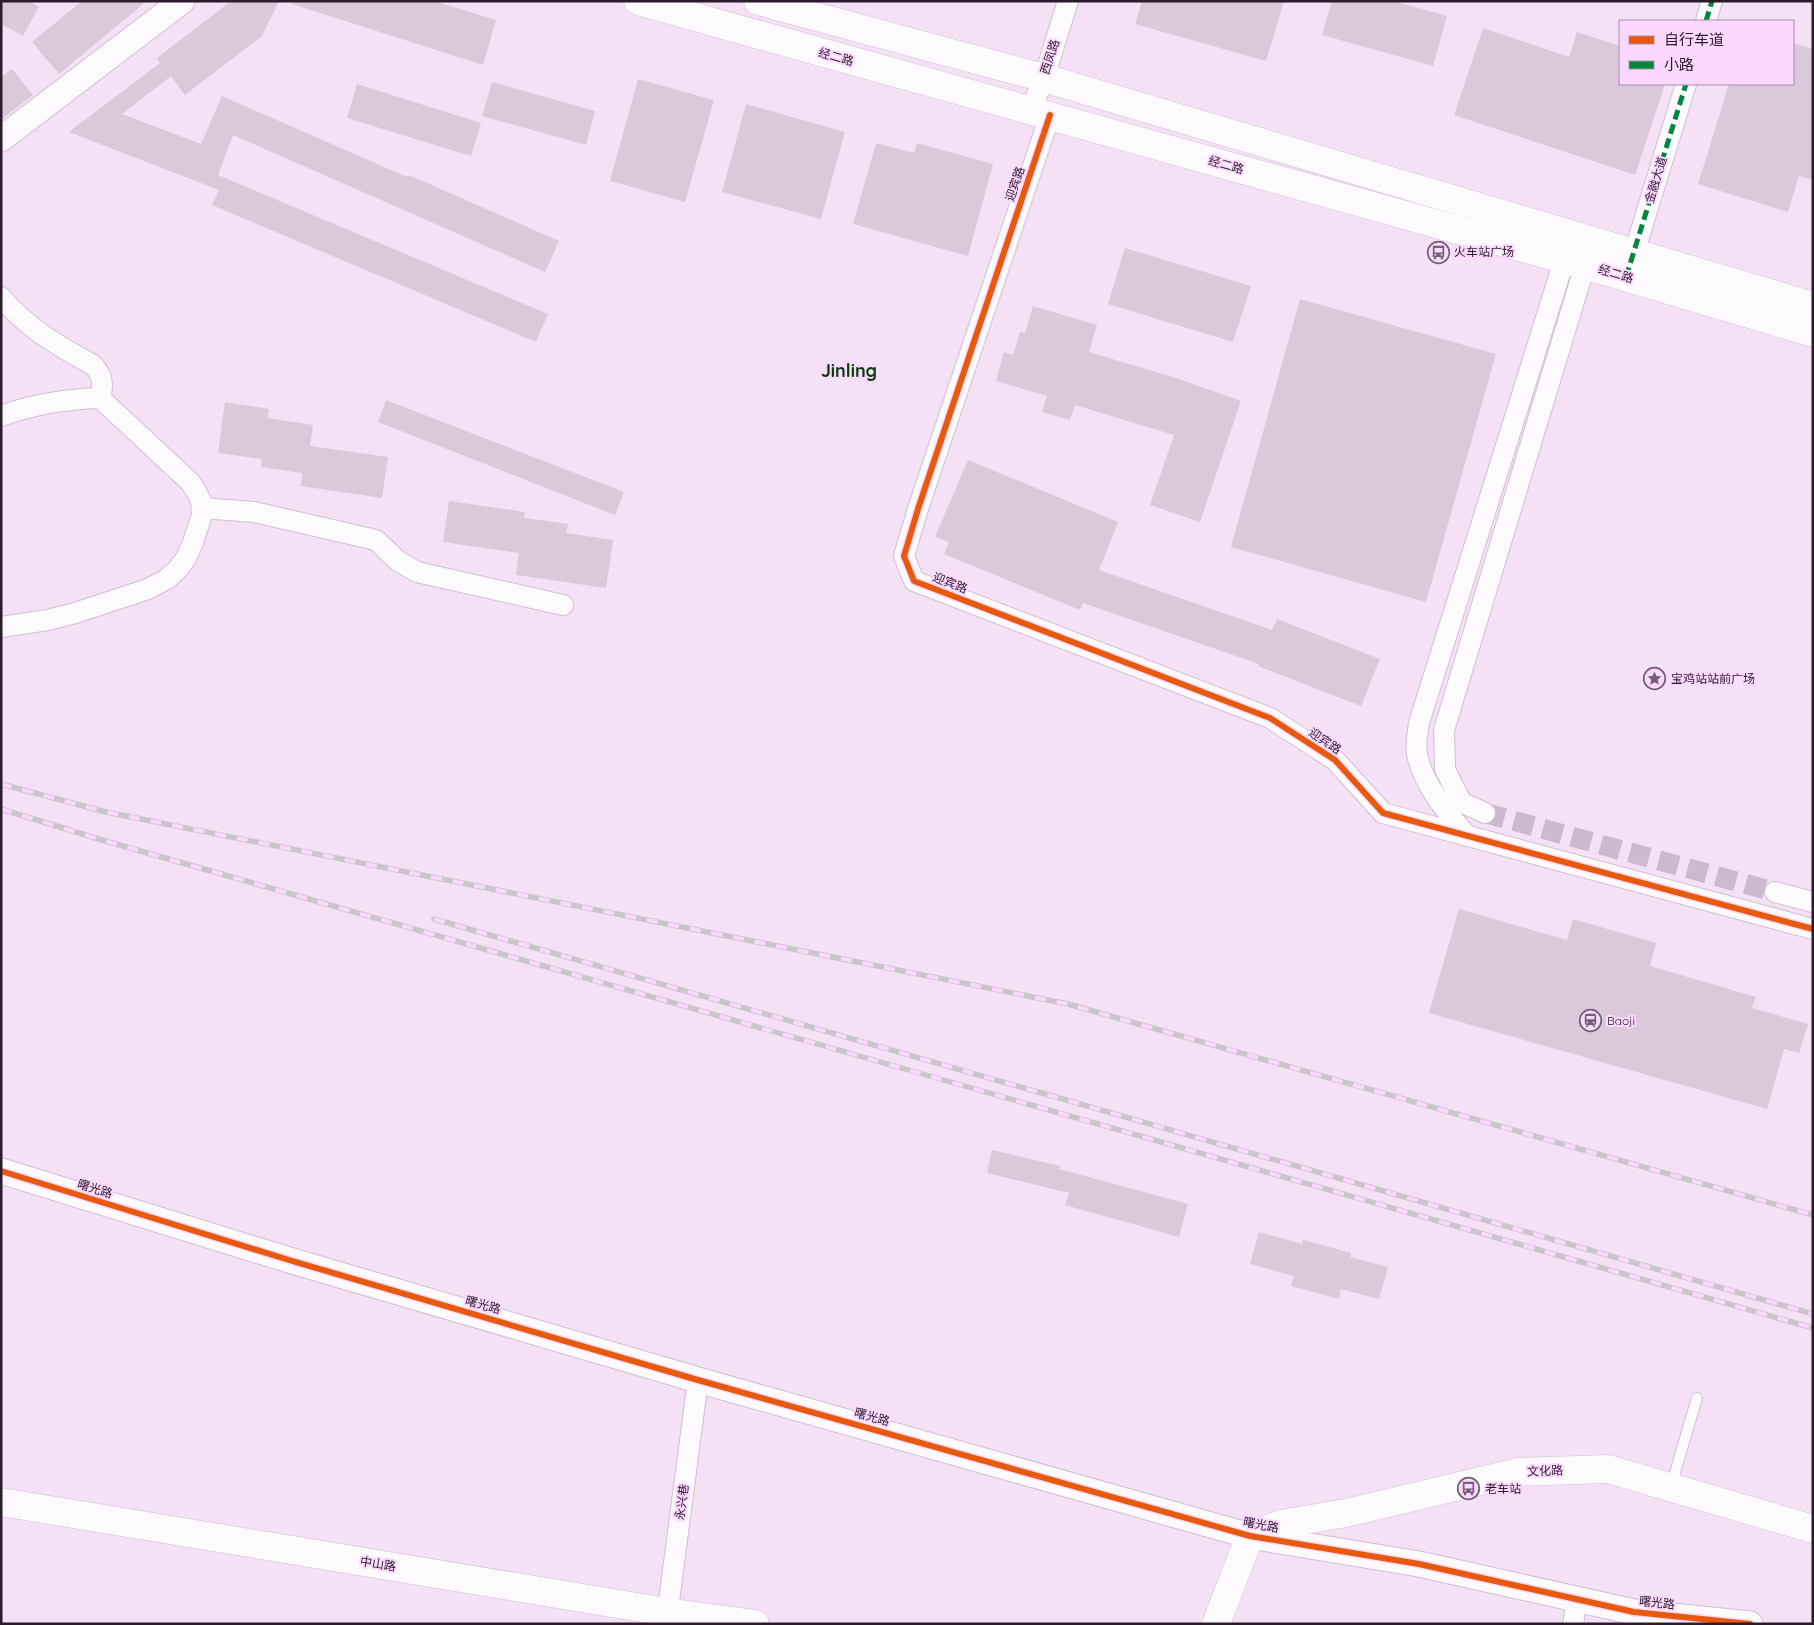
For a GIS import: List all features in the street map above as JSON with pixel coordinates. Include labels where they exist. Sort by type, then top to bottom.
[{"type":"main road","name":"经二路","points":[[638,1],[1040,113],[1578,250]]},
{"type":"main road","name":"经二路","points":[[758,1],[1044,78],[1578,250],[1630,265],[1813,306]]},
{"type":"main road","name":"经二路","points":[[1630,265],[1813,333]]},
{"type":"main road","name":"文化路","points":[[1250,1536],[1281,1524],[1346,1513],[1518,1472],[1608,1469],[1813,1529]]},
{"type":"main road","name":"中山路","points":[[1,1502],[666,1618],[755,1624]]},
{"type":"main road","points":[[1216,1624],[1250,1536]]},
{"type":"street","points":[[1,139],[182,1]]},
{"type":"street","name":"西凤路","points":[[1040,113],[1044,78],[1068,1]]},
{"type":"street","points":[[1706,20],[1712,1]]},
{"type":"street","name":"金融大道","points":[[1630,265],[1686,85]]},
{"type":"street","name":"迎宾路","points":[[1040,113],[904,556],[914,582],[1270,718],[1335,760],[1383,813],[1467,836]]},
{"type":"street","points":[[1485,813],[1461,802],[1445,769],[1444,730],[1578,250]]},
{"type":"street","points":[[1578,250],[1420,723],[1416,752],[1423,776],[1448,813],[1467,836],[1813,929]]},
{"type":"street","points":[[1,297],[18,316],[36,331],[93,365],[102,380],[100,398]]},
{"type":"street","points":[[1,416],[19,409],[46,403],[72,399],[100,398],[190,482],[196,491],[202,508],[202,516],[186,558],[178,569],[158,585],[75,614],[48,620],[1,626]]},
{"type":"street","points":[[202,508],[254,512],[376,540],[398,561],[417,572],[562,605]]},
{"type":"street","points":[[1775,892],[1813,902]]},
{"type":"street","name":"曙光路","points":[[1,1171],[289,1260],[698,1380],[1250,1536],[1419,1564],[1634,1612],[1750,1624]]},
{"type":"street","name":"永兴巷","points":[[666,1618],[698,1380]]},
{"type":"street","points":[[1573,1624],[1577,1600]]},
{"type":"lane","points":[[1670,1487],[1697,1398]]},
{"type":"building","points":[[1,1],[29,1],[39,7],[23,36],[1,24]]},
{"type":"building","points":[[82,1],[147,1],[59,74],[32,42]]},
{"type":"building","points":[[231,1],[279,1],[262,36],[185,95],[171,76],[122,114],[201,144],[222,96],[559,241],[545,272],[233,135],[218,175],[548,314],[536,342],[212,205],[219,190],[69,132],[160,63],[157,58]]},
{"type":"building","points":[[293,1],[434,1],[496,20],[483,65],[292,4]]},
{"type":"building","points":[[1142,1],[1284,1],[1266,61],[1135,24]]},
{"type":"building","points":[[1332,1],[1393,1],[1447,16],[1433,66],[1322,35]]},
{"type":"building","points":[[1483,28],[1569,57],[1577,32],[1619,46],[1619,85],[1665,85],[1635,175],[1454,115]]},
{"type":"building","points":[[1794,43],[1813,49],[1813,180],[1799,176],[1788,212],[1698,184],[1729,85],[1794,85]]},
{"type":"building","points":[[12,69],[33,95],[1,120],[1,77]]},
{"type":"building","points":[[638,79],[714,100],[685,202],[610,181]]},
{"type":"building","points":[[492,82],[595,111],[586,145],[482,116]]},
{"type":"building","points":[[357,84],[481,123],[471,156],[347,118]]},
{"type":"building","points":[[746,104],[845,132],[821,219],[722,192]]},
{"type":"building","points":[[876,143],[914,153],[917,143],[993,164],[968,256],[853,224]]},
{"type":"building","points":[[1125,248],[1251,286],[1233,342],[1108,304]]},
{"type":"building","points":[[1300,299],[1496,354],[1426,602],[1231,547]]},
{"type":"building","points":[[1033,306],[1097,325],[1089,352],[1179,379],[1241,401],[1200,522],[1150,505],[1174,435],[1075,405],[1070,420],[1042,412],[1047,396],[996,381],[1004,352],[1013,355],[1020,332],[1025,333]]},
{"type":"building","points":[[386,400],[624,492],[615,515],[378,422]]},
{"type":"building","points":[[225,402],[269,409],[268,418],[313,425],[310,446],[388,457],[382,498],[301,486],[302,473],[261,467],[262,459],[218,453]]},
{"type":"building","points":[[968,460],[1118,522],[1099,570],[1272,630],[1277,619],[1380,659],[1361,706],[1258,666],[1259,664],[1083,603],[1080,610],[944,554],[949,542],[935,537]]},
{"type":"building","points":[[449,501],[525,512],[524,518],[568,524],[566,533],[613,540],[606,588],[516,575],[519,553],[443,542]]},
{"type":"building","points":[[1459,909],[1567,940],[1573,919],[1656,943],[1650,966],[1756,997],[1752,1008],[1808,1024],[1799,1053],[1784,1049],[1767,1109],[1429,1013]]},
{"type":"building","points":[[992,1150],[1060,1166],[1059,1169],[1188,1204],[1179,1237],[1065,1205],[1069,1193],[987,1173]]},
{"type":"building","points":[[1259,1232],[1302,1244],[1303,1240],[1351,1253],[1350,1257],[1388,1267],[1379,1299],[1341,1289],[1339,1299],[1291,1286],[1294,1276],[1250,1264]]},
{"type":"tunnel","points":[[1485,813],[1775,892]]},
{"type":"railway","points":[[1,784],[106,812],[1068,1004],[1813,1215]]},
{"type":"railway","points":[[1,809],[102,840],[1813,1328]]},
{"type":"railway","points":[[434,919],[1813,1314]]},
{"type":"marked path","points":[[1706,20],[1712,1]]},
{"type":"marked path","points":[[1626,277],[1686,85]]},
{"type":"cycle path","points":[[1050,115],[904,556],[914,581],[1270,718],[1335,760],[1383,813],[1813,929]]},
{"type":"cycle path","points":[[1,1171],[289,1260],[698,1380],[1250,1536],[1419,1564],[1634,1612],[1750,1624]]},
{"type":"place","name":"火车站广场","points":[[1438,252]]},
{"type":"place","name":"宝鸡站站前广场","points":[[1655,679]]},
{"type":"place","name":"Baoji","points":[[1591,1021]]},
{"type":"place","name":"老车站","points":[[1469,1489]]},
{"type":"district","name":"Jinling","points":[[849,371]]}]
